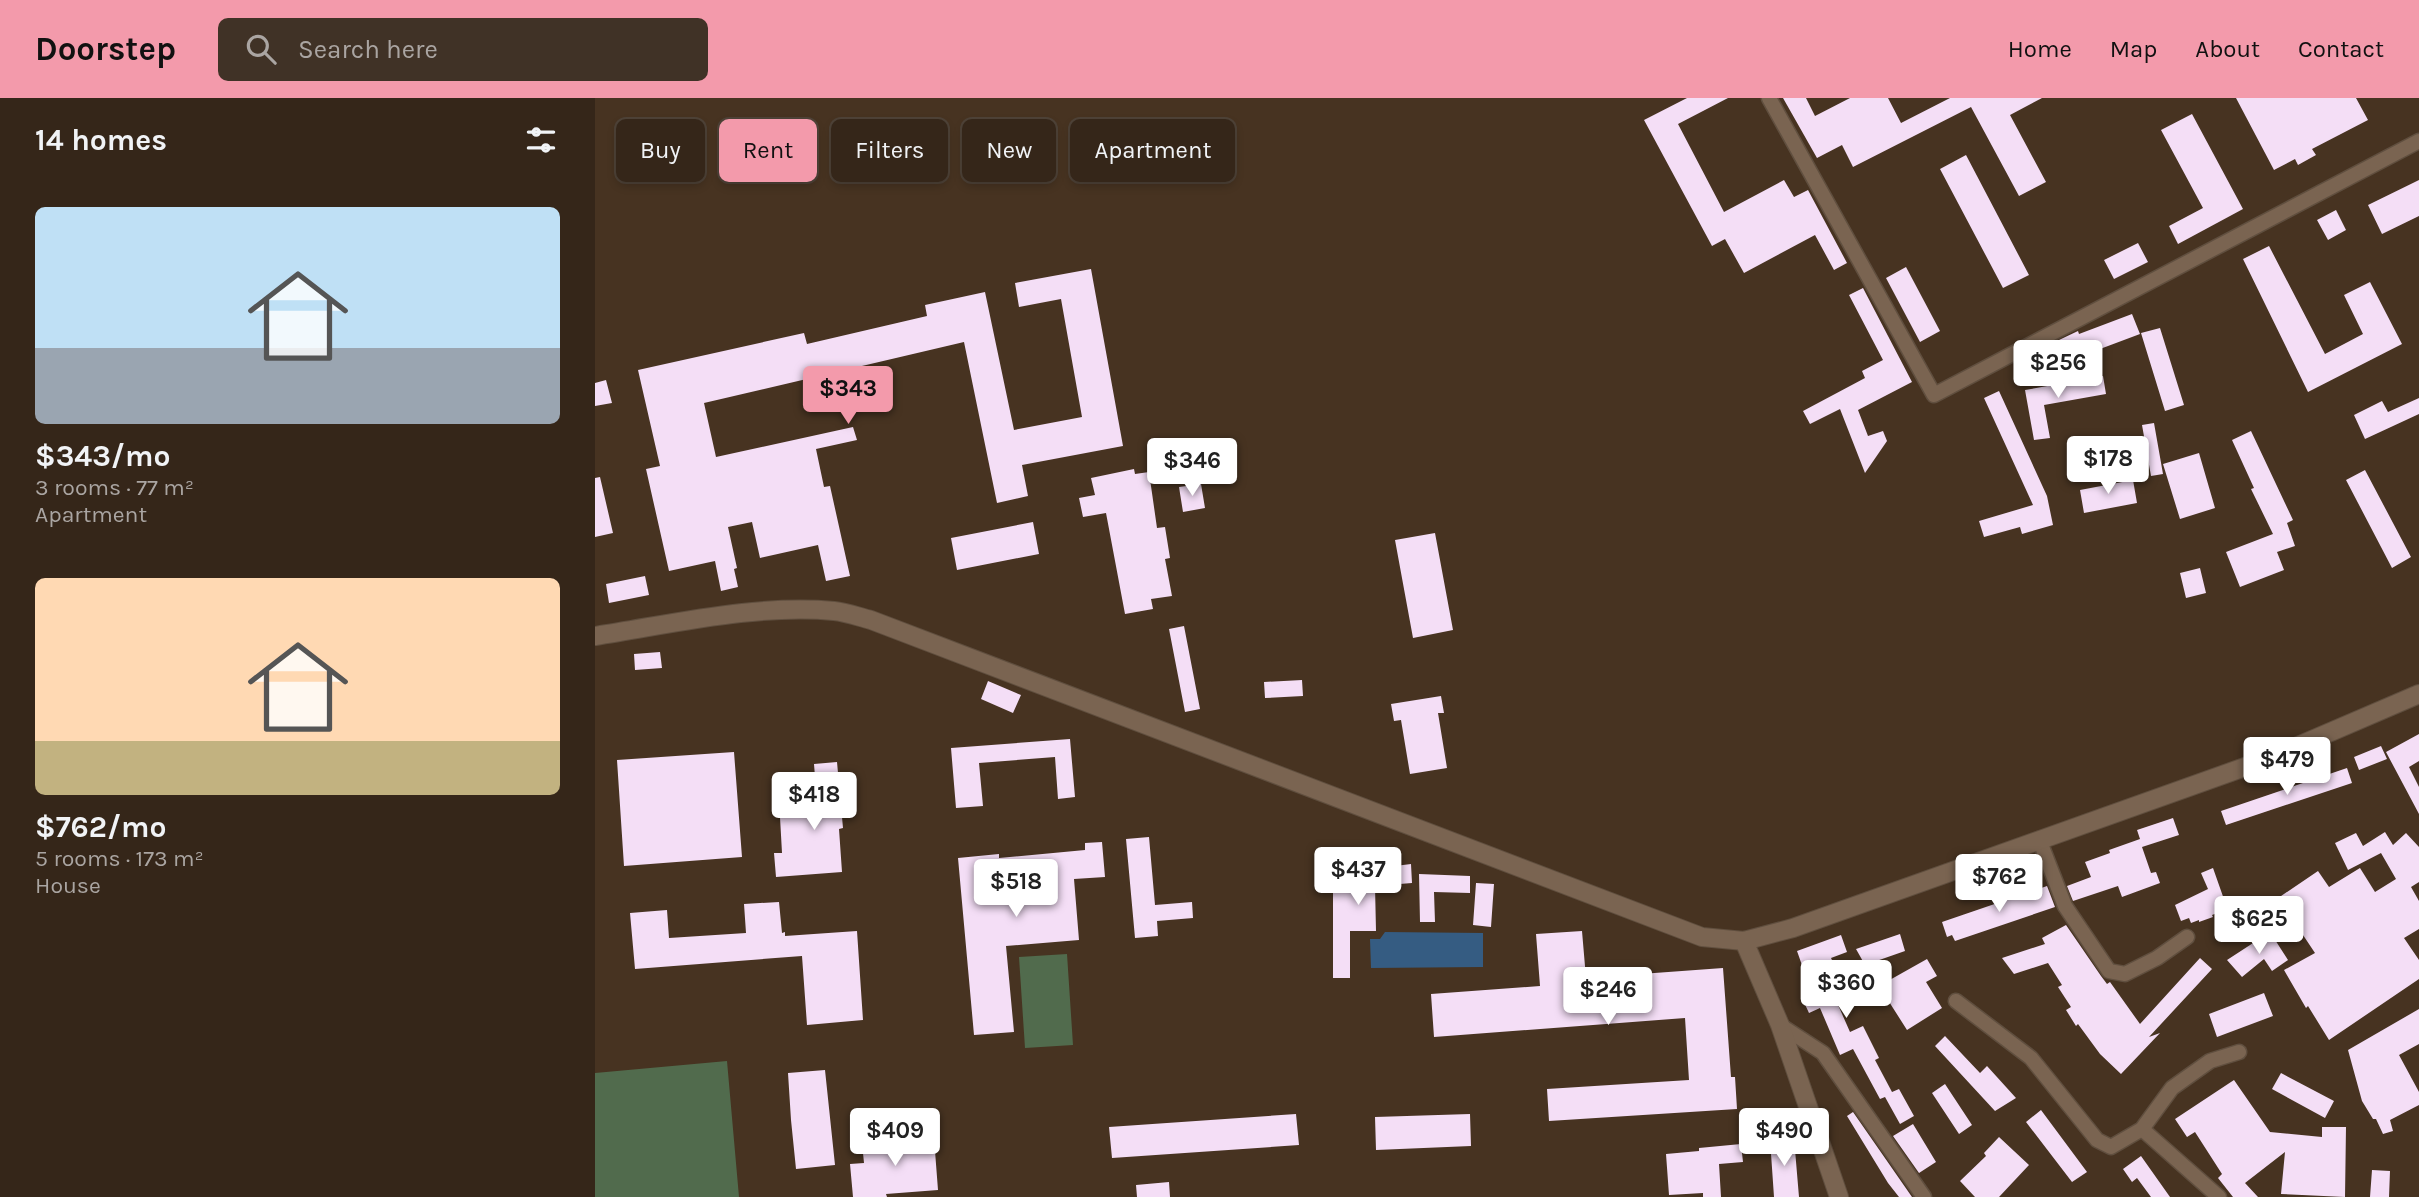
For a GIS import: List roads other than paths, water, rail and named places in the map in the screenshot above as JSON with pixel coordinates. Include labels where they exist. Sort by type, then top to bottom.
[{"type":"street","points":[[1769,98],[1934,395],[2419,141]]},
{"type":"street","points":[[595,636],[740,614],[796,609],[838,611],[871,620],[1702,937],[1744,941],[1793,928],[2270,758],[2419,694]]},
{"type":"street","points":[[2039,839],[2065,906],[2109,971],[2125,974],[2157,958],[2187,937]]},
{"type":"street","points":[[1744,941],[1780,1025],[1839,1197]]},
{"type":"street","points":[[1956,1001],[2031,1058],[2097,1140],[2111,1147],[2141,1129],[2172,1088],[2210,1060],[2239,1052]]},
{"type":"street","points":[[1780,1025],[1822,1053],[1924,1197]]},
{"type":"street","points":[[2141,1129],[2219,1197]]},
{"type":"water","points":[[1385,932],[1483,933],[1483,967],[1371,968],[1370,939],[1380,939]]}]
